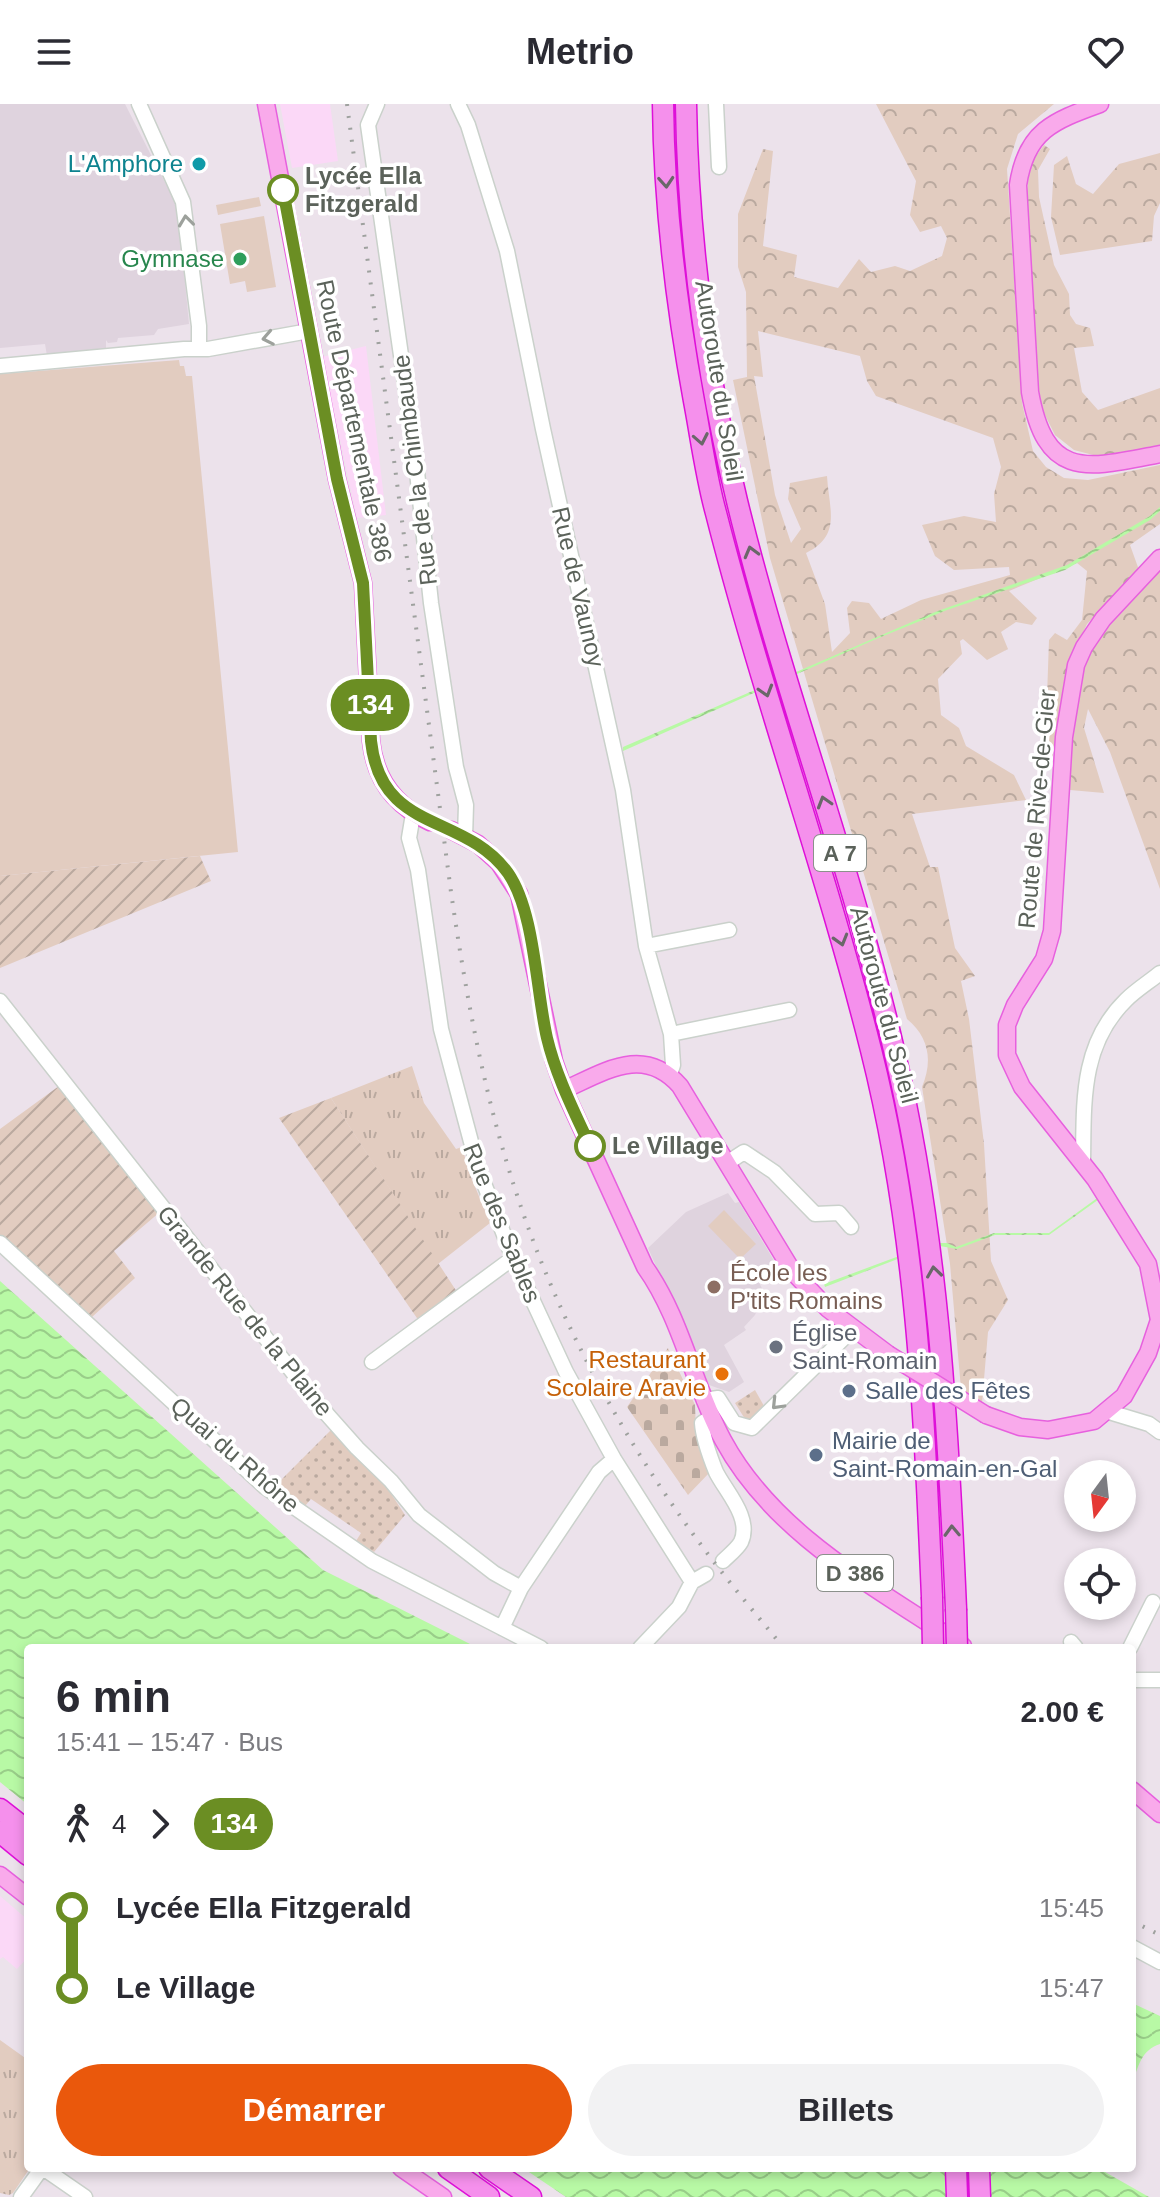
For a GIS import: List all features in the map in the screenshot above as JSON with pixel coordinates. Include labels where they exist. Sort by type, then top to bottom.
[{"type":"highway","name":"Autoroute du Soleil","points":[[663,104],[666,179],[679,310],[715,509],[853,982],[872,1053],[896,1168],[914,1291],[924,1407],[933,1644]]},
{"type":"highway","name":"Autoroute du Soleil","points":[[686,104],[692,212],[702,307],[737,500],[876,976],[910,1120],[923,1191],[947,1408],[957,1644]]},
{"type":"highway","points":[[0,1809],[24,1828]]},
{"type":"highway","points":[[0,1832],[24,1852]]},
{"type":"highway","points":[[454,2172],[489,2197]]},
{"type":"highway","points":[[495,2172],[531,2197]]},
{"type":"highway","points":[[956,2172],[957,2197]]},
{"type":"highway","points":[[979,2172],[980,2197]]},
{"type":"main road","name":"Route Départementale 386","points":[[266,104],[337,479],[363,583],[375,766],[383,783],[413,814],[430,822]]},
{"type":"main road","points":[[1100,104],[1067,116],[1044,129],[1032,142],[1022,163],[1018,185],[1030,392],[1034,415],[1052,449],[1064,457],[1087,466],[1160,454]]},
{"type":"main road","name":"Route de Rive-de-Gier","points":[[670,1074],[793,1272],[852,1330],[986,1415],[1020,1427],[1048,1430],[1094,1421],[1124,1396],[1148,1353],[1159,1320],[1148,1264],[1083,1163],[1022,1087],[1007,1055],[1007,1025],[1015,1005],[1044,959],[1052,931],[1064,737],[1076,665],[1103,619],[1160,558]]},
{"type":"main road","name":"D 386","points":[[458,833],[499,863],[519,894],[548,1042],[564,1090],[645,1267],[660,1291],[724,1443],[785,1521],[812,1544],[960,1644]]},
{"type":"main road","points":[[564,1090],[635,1062],[655,1066],[670,1074]]},
{"type":"main road","points":[[1136,1793],[1160,1814]]},
{"type":"main road","points":[[0,1875],[24,1894]]},
{"type":"main road","points":[[407,2172],[443,2197]]},
{"type":"street","points":[[139,104],[183,202],[199,326],[199,349]]},
{"type":"street","name":"Rue de la Chimbaude","points":[[377,104],[368,125],[415,453],[431,603],[456,767],[466,805],[458,833]]},
{"type":"street","name":"Rue de Vaunoy","points":[[458,104],[468,125],[507,251],[623,790],[646,946],[671,1034],[673,1065],[670,1074]]},
{"type":"street","points":[[716,104],[719,167]]},
{"type":"street","points":[[0,366],[199,349],[309,331]]},
{"type":"street","name":"Rue des Sables","points":[[413,814],[409,838],[418,870],[441,1029],[478,1168],[513,1258],[566,1372],[614,1459],[692,1582]]},
{"type":"street","points":[[646,946],[729,930]]},
{"type":"street","points":[[1083,1163],[1084,1087],[1103,1028],[1126,1000],[1160,973]]},
{"type":"street","name":"Grande Rue de la Plaine","points":[[0,1001],[308,1392],[357,1448],[429,1524],[494,1573],[521,1588]]},
{"type":"street","points":[[671,1034],[789,1010]]},
{"type":"street","points":[[727,1163],[744,1152],[774,1172],[815,1214],[839,1213],[851,1227]]},
{"type":"street","name":"Quai du Rhône","points":[[0,1243],[265,1487],[372,1561],[533,1644]]},
{"type":"street","points":[[372,1362],[513,1258]]},
{"type":"street","points":[[704,1400],[718,1398],[734,1423],[752,1428],[852,1330]]},
{"type":"street","points":[[1106,1411],[1149,1424],[1160,1432]]},
{"type":"street","points":[[711,1417],[702,1423],[703,1433],[716,1472],[742,1518],[740,1544],[723,1561]]},
{"type":"street","points":[[502,1628],[521,1588],[599,1472],[614,1459]]},
{"type":"street","points":[[644,1644],[679,1607],[692,1582],[706,1574]]},
{"type":"street","points":[[1132,1644],[1153,1602]]},
{"type":"street","points":[[1136,1680],[1160,1680]]},
{"type":"street","points":[[1136,1949],[1160,1962]]},
{"type":"street","points":[[21,2197],[40,2172]]},
{"type":"street","points":[[49,2172],[85,2197]]},
{"type":"shaded area","points":[[0,104],[125,104],[178,208],[189,324],[158,329],[154,335],[118,338],[117,342],[108,343],[106,340],[106,349],[47,356],[45,344],[0,348]]},
{"type":"shaded area","points":[[280,104],[330,104],[338,161],[292,168]]},
{"type":"shaded area","points":[[366,346],[386,515],[357,518],[322,357]]},
{"type":"shaded area","name":"École les P'tits Romains","points":[[728,1193],[735,1203],[739,1202],[776,1264],[756,1276],[767,1299],[744,1327],[746,1330],[724,1345],[744,1382],[729,1392],[709,1385],[648,1248],[686,1212]]},
{"type":"shaded area","points":[[0,1896],[24,1917],[24,1961],[17,1969],[3,1957],[0,1959]]},
{"type":"green space","points":[[876,104],[1054,104],[1018,134],[1007,169],[1022,403],[1033,451],[1046,467],[1064,478],[1088,480],[1160,465],[1160,524],[1130,545],[1139,570],[1087,624],[1069,662],[1052,759],[1045,753],[1049,640],[1055,633],[1067,640],[1082,620],[1087,571],[1077,563],[1009,591],[1037,618],[1032,625],[1016,622],[1001,632],[1008,649],[987,660],[963,639],[960,641],[962,654],[938,679],[941,715],[959,728],[966,746],[1014,775],[1026,800],[912,814],[930,867],[938,867],[955,948],[975,976],[961,981],[969,1019],[984,1144],[991,1261],[1008,1300],[988,1332],[982,1403],[961,1389],[950,1264],[922,1087],[927,1068],[927,1050],[920,1034],[907,1019],[770,558],[733,380],[747,377],[746,292],[738,267],[738,214],[763,149],[773,151],[763,246],[797,255],[794,277],[838,288],[859,259],[871,272],[895,266],[910,271],[942,256],[947,238],[941,226],[920,232],[910,215],[916,181]],"holes":[[[758,331],[860,356],[867,381],[876,396],[993,438],[1001,467],[994,494],[996,522],[964,516],[922,525],[935,556],[954,570],[1009,567],[1010,575],[921,600],[881,619],[869,603],[852,601],[847,608],[850,633],[832,652],[825,604],[806,553],[817,546],[829,530],[831,511],[827,476],[790,483],[788,499],[801,529],[791,543],[775,495],[754,376],[763,377]]]},
{"type":"green space","points":[[1044,145],[1050,149],[1038,170],[1039,197],[1054,265],[1069,294],[1070,315],[1076,324],[1090,328],[1094,346],[1074,348],[1082,392],[1098,410],[1160,388],[1160,447],[1097,456],[1074,450],[1055,435],[1042,409],[1036,371],[1026,201],[1030,164]]},
{"type":"green space","points":[[1160,153],[1160,203],[1154,216],[1152,241],[1060,255],[1051,217],[1054,165],[1067,156],[1076,184],[1093,194],[1119,164]]},
{"type":"green space","points":[[259,197],[261,206],[218,215],[216,205]]},
{"type":"green space","points":[[264,216],[276,287],[247,292],[245,281],[230,284],[220,224]]},
{"type":"green space","points":[[179,360],[186,376],[192,376],[238,852],[0,876],[0,374]]},
{"type":"green space","points":[[1160,571],[1160,889],[1110,752],[1088,709],[1084,728],[1104,793],[1070,790],[1073,720],[1084,668],[1111,622]]},
{"type":"green space","points":[[200,856],[211,881],[0,968],[0,876]]},
{"type":"green space","points":[[412,1066],[424,1103],[456,1149],[462,1147],[490,1223],[438,1264],[331,1098]]},
{"type":"green space","points":[[59,1086],[160,1212],[114,1251],[135,1278],[92,1317],[0,1236],[0,1129]]},
{"type":"green space","points":[[331,1098],[457,1292],[419,1321],[279,1118]]},
{"type":"green space","points":[[724,1210],[756,1244],[740,1259],[708,1226]]},
{"type":"green space","points":[[668,1348],[695,1405],[696,1431],[710,1472],[688,1495],[627,1407]]},
{"type":"green space","points":[[755,1390],[764,1406],[752,1419],[745,1419],[735,1403]]},
{"type":"green space","points":[[332,1429],[384,1483],[405,1515],[374,1552],[356,1541],[361,1533],[311,1499],[305,1506],[275,1486]]},
{"type":"green space","points":[[0,2040],[24,2057],[24,2172],[27,2172],[13,2193],[0,2193]]},
{"type":"water","points":[[1160,507],[1160,511],[1150,520],[1065,570],[947,610],[876,639],[623,751],[623,747],[935,612],[1067,565]]},
{"type":"water","points":[[1100,1196],[1049,1235],[995,1235],[957,1249],[934,1245],[825,1287],[824,1284],[934,1243],[956,1247],[994,1233],[1049,1233]]},
{"type":"water","points":[[0,1281],[323,1570],[470,1644],[24,1644],[24,1802],[0,1782]]},
{"type":"water","points":[[1136,2005],[1160,2016],[1160,2044],[1148,2050],[1136,2072]]},
{"type":"water","points":[[529,2172],[1105,2172],[1149,2197],[566,2197]]},
{"type":"railway","points":[[347,104],[451,892],[477,1045],[505,1158],[551,1284],[615,1414],[693,1534],[781,1644]]},
{"type":"railway","points":[[1136,1923],[1160,1935]]},
{"type":"bus line","name":"134","points":[[283,190],[337,479],[363,583],[375,766],[383,783],[404,807],[478,844],[499,863],[513,882],[527,925],[548,1042],[564,1090],[590,1146]]},
{"type":"place","name":"L'Amphore","points":[[199,164]]},
{"type":"place","name":"Lycée Ella Fitzgerald","points":[[283,190]]},
{"type":"place","name":"Gymnase","points":[[240,259]]},
{"type":"place","name":"Le Village","points":[[590,1146]]},
{"type":"place","name":"École les P'tits Romains","points":[[714,1287]]},
{"type":"place","name":"Église Saint-Romain","points":[[776,1347]]},
{"type":"place","name":"Restaurant Scolaire Aravie","points":[[722,1374]]},
{"type":"place","name":"Salle des Fêtes","points":[[849,1391]]},
{"type":"place","name":"Mairie de Saint-Romain-en-Gal","points":[[816,1455]]}]
